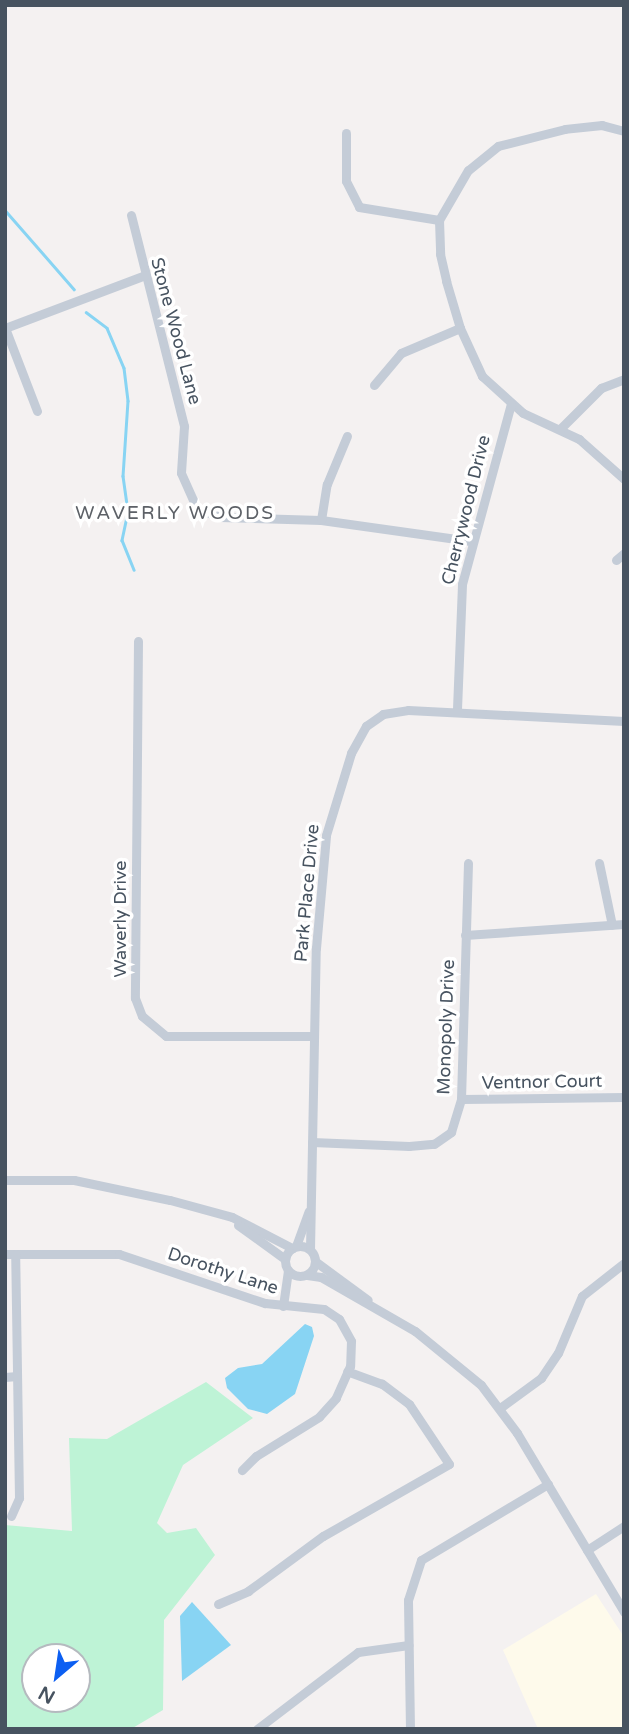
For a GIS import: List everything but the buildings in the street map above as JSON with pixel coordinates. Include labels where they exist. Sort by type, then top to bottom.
[{"type":"street","points":[[624,131],[601,125],[565,129],[498,146],[468,170],[439,220],[440,254],[460,328],[482,376],[511,404],[561,428],[624,479]]},
{"type":"street","points":[[346,133],[346,181],[359,207],[439,220]]},
{"type":"street","name":"Stone Wood Lane","points":[[131,215],[184,426],[181,473],[190,502],[197,509],[220,517],[321,520],[471,541]]},
{"type":"street","points":[[37,411],[5,328],[145,275]]},
{"type":"street","points":[[373,385],[401,354],[460,328]]},
{"type":"street","points":[[561,428],[601,388],[624,379]]},
{"type":"street","name":"Cherrywood Drive","points":[[457,709],[459,615],[471,541],[511,404]]},
{"type":"street","points":[[321,520],[337,452],[347,436]]},
{"type":"street","name":"Waverly Drive","points":[[138,641],[135,998],[142,1016],[166,1036],[314,1036]]},
{"type":"street","name":"Park Place Drive","points":[[310,1249],[314,1036],[326,835],[351,753],[366,726],[383,714],[457,709],[624,721]]},
{"type":"street","name":"Monopoly Drive","points":[[312,1142],[434,1144],[451,1132],[461,1100],[468,863]]},
{"type":"street","points":[[599,863],[612,925]]},
{"type":"street","points":[[465,935],[624,924]]},
{"type":"street","name":"Ventnor Court","points":[[461,1100],[624,1097]]},
{"type":"street","points":[[5,1180],[63,1179],[106,1185],[225,1216],[294,1247],[310,1249],[316,1262],[386,1314],[440,1349],[500,1408],[624,1612]]},
{"type":"street","name":"Park Place Drive","points":[[294,1247],[310,1206]]},
{"type":"street","points":[[225,1216],[285,1259],[288,1270],[283,1306]]},
{"type":"street","points":[[285,1259],[294,1247]]},
{"type":"street","points":[[10,1254],[17,1376],[19,1498],[11,1516]]},
{"type":"street","name":"Dorothy Lane","points":[[10,1254],[119,1254],[283,1306],[324,1309],[339,1320],[351,1342],[347,1371],[327,1411],[256,1456],[242,1470]]},
{"type":"street","points":[[286,1291],[316,1262]]},
{"type":"street","points":[[500,1408],[541,1378],[558,1353],[582,1296],[624,1262]]},
{"type":"street","points":[[288,1270],[321,1278],[386,1314]]},
{"type":"street","points":[[218,1604],[248,1591],[323,1536],[449,1464],[409,1404],[382,1384],[347,1371]]},
{"type":"street","points":[[5,1377],[17,1376]]},
{"type":"street","points":[[410,1729],[408,1600],[421,1560],[548,1484]]},
{"type":"street","points":[[587,1550],[624,1526]]},
{"type":"street","points":[[258,1729],[358,1652],[409,1645]]},
{"type":"shaded area","points":[[596,1594],[624,1637],[624,1729],[538,1729],[503,1650]]},
{"type":"green space","points":[[206,1382],[253,1418],[183,1465],[157,1523],[167,1533],[196,1528],[215,1555],[164,1620],[163,1710],[131,1729],[5,1729],[5,1525],[72,1531],[69,1438],[107,1439]]},
{"type":"water","points":[[305,1324],[312,1327],[314,1336],[295,1394],[267,1414],[248,1409],[227,1388],[225,1378],[238,1368],[262,1364]]},
{"type":"water","points":[[192,1602],[231,1645],[182,1681],[180,1616]]},
{"type":"waterway","points":[[5,210],[74,289]]},
{"type":"waterway","points":[[86,312],[107,328],[124,368],[128,401],[123,476],[128,512],[122,540],[134,570]]},
{"type":"district","name":"WAVERLY WOODS","points":[[175,514]]}]
